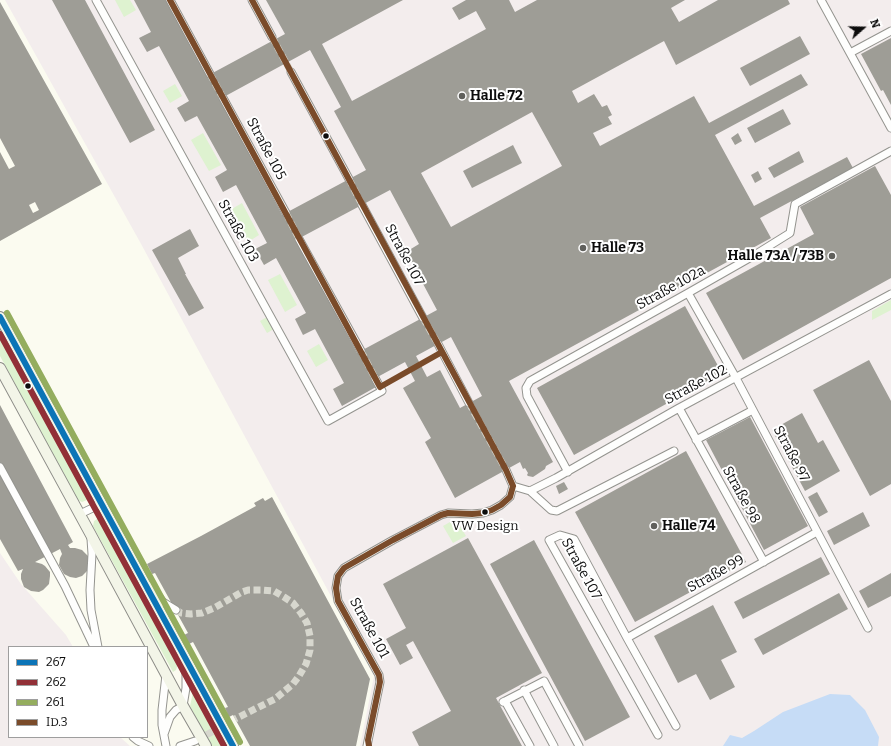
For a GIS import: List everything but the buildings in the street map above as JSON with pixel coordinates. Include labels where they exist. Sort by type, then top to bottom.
[{"type":"street","name":"Straße 103","points":[[96,0],[328,421],[381,389],[375,378]]},
{"type":"street","points":[[170,0],[210,74]]},
{"type":"street","points":[[252,0],[272,37]]},
{"type":"street","points":[[821,0],[891,128]]},
{"type":"street","points":[[850,53],[891,31]]},
{"type":"street","points":[[291,72],[349,179]]},
{"type":"street","name":"Straße 105","points":[[223,98],[286,213]]},
{"type":"street","name":"Straße 102a","points":[[568,472],[527,396],[526,388],[530,381],[753,256],[790,233],[795,204],[891,151]]},
{"type":"street","name":"Straße 107","points":[[362,205],[424,318]]},
{"type":"street","points":[[299,238],[361,352]]},
{"type":"street","name":"Straße 97","points":[[688,293],[736,378],[868,628]]},
{"type":"street","name":"Straße 102","points":[[530,491],[568,472],[679,408],[891,294]]},
{"type":"street","points":[[0,317],[233,746]]},
{"type":"street","points":[[438,344],[469,403]]},
{"type":"street","points":[[0,368],[206,746]]},
{"type":"street","name":"Straße 98","points":[[679,408],[764,562]]},
{"type":"street","points":[[696,440],[753,410]]},
{"type":"street","points":[[506,470],[513,486],[530,491],[551,510],[556,511],[674,451]]},
{"type":"street","points":[[0,467],[65,586],[94,646]]},
{"type":"street","name":"Straße 101","points":[[367,746],[380,682],[379,675],[338,600],[336,588],[338,576],[344,568],[360,558],[441,515],[448,513],[483,513],[501,505],[510,497],[513,486]]},
{"type":"street","points":[[80,514],[101,504]]},
{"type":"street","name":"Straße 99","points":[[627,638],[817,532]]},
{"type":"street","points":[[91,535],[91,610],[98,646]]},
{"type":"street","name":"Straße 107","points":[[658,735],[549,540],[560,535],[574,539],[676,726]]},
{"type":"street","points":[[141,576],[163,602],[176,610]]},
{"type":"street","points":[[177,642],[186,674],[186,688],[183,706]]},
{"type":"street","points":[[166,674],[162,710],[162,725],[166,746]]},
{"type":"street","points":[[530,746],[504,701],[544,681],[579,746]]},
{"type":"street","points":[[524,690],[554,746]]},
{"type":"street","points":[[164,735],[170,717],[176,710],[183,706]]},
{"type":"street","points":[[134,738],[150,746]]},
{"type":"street","points":[[180,746],[195,741]]},
{"type":"shaded area","points":[[5,0],[891,0],[891,746],[360,746],[374,676],[140,242]]},
{"type":"shaded area","points":[[0,553],[21,584],[66,635],[72,646],[8,646],[8,738],[121,738],[130,746],[0,746]]},
{"type":"green space","points":[[115,0],[130,0],[136,10],[124,17]]},
{"type":"green space","points":[[175,84],[182,96],[170,103],[163,91]]},
{"type":"green space","points":[[203,133],[221,165],[209,171],[191,140]]},
{"type":"green space","points":[[242,203],[259,235],[248,242],[230,210]]},
{"type":"green space","points":[[280,274],[297,305],[285,312],[268,280]]},
{"type":"green space","points":[[891,300],[891,310],[872,320],[872,311]]},
{"type":"green space","points":[[267,317],[274,329],[267,333],[260,321]]},
{"type":"green space","points":[[0,328],[89,491],[90,497],[87,500],[82,502],[78,500],[0,356]]},
{"type":"green space","points":[[319,344],[328,360],[316,367],[307,351]]},
{"type":"green space","points":[[97,519],[102,519],[106,522],[138,582],[148,611],[177,664],[176,670],[173,672],[93,526],[94,521]]},
{"type":"green space","points":[[450,522],[458,523],[466,536],[453,543],[443,526]]},
{"type":"green space","points":[[193,688],[225,746],[211,746],[190,706]]},
{"type":"water","points":[[830,694],[850,695],[865,710],[879,737],[878,746],[723,746],[730,735],[742,738],[783,712]]},
{"type":"tunnel","points":[[272,37],[291,72]]},
{"type":"tunnel","points":[[210,74],[223,98]]},
{"type":"tunnel","points":[[349,179],[362,205]]},
{"type":"tunnel","points":[[286,213],[299,239]]},
{"type":"tunnel","points":[[423,318],[438,344]]},
{"type":"tunnel","points":[[361,351],[375,378]]},
{"type":"tunnel","points":[[469,403],[506,470]]},
{"type":"tunnel","points":[[176,610],[181,613],[202,613],[248,590],[274,591],[293,603],[307,623],[310,636],[310,650],[306,664],[299,676],[293,684],[275,699],[235,719]]},
{"type":"tunnel","points":[[197,740],[232,721]]},
{"type":"transit line","name":"ID.3","points":[[170,0],[380,387],[442,352]]},
{"type":"transit line","name":"ID.3","points":[[252,0],[506,470],[513,486]]},
{"type":"transit line","name":"261","points":[[7,313],[240,742]]},
{"type":"transit line","name":"267","points":[[0,317],[233,746]]},
{"type":"transit line","name":"262","points":[[0,334],[224,746]]},
{"type":"transit line","name":"ID.3","points":[[369,746],[368,740],[380,682],[379,675],[338,601],[336,588],[338,576],[344,568],[441,515],[448,513],[483,513],[492,510],[501,505],[510,497],[513,486]]},
{"type":"place","name":"Halle 72","points":[[462,96]]},
{"type":"place","name":"Halle 73","points":[[583,248]]},
{"type":"place","name":"Halle 73A / 73B","points":[[832,256]]},
{"type":"place","name":"VW Design","points":[[485,512]]},
{"type":"place","name":"Halle 74","points":[[654,526]]}]
